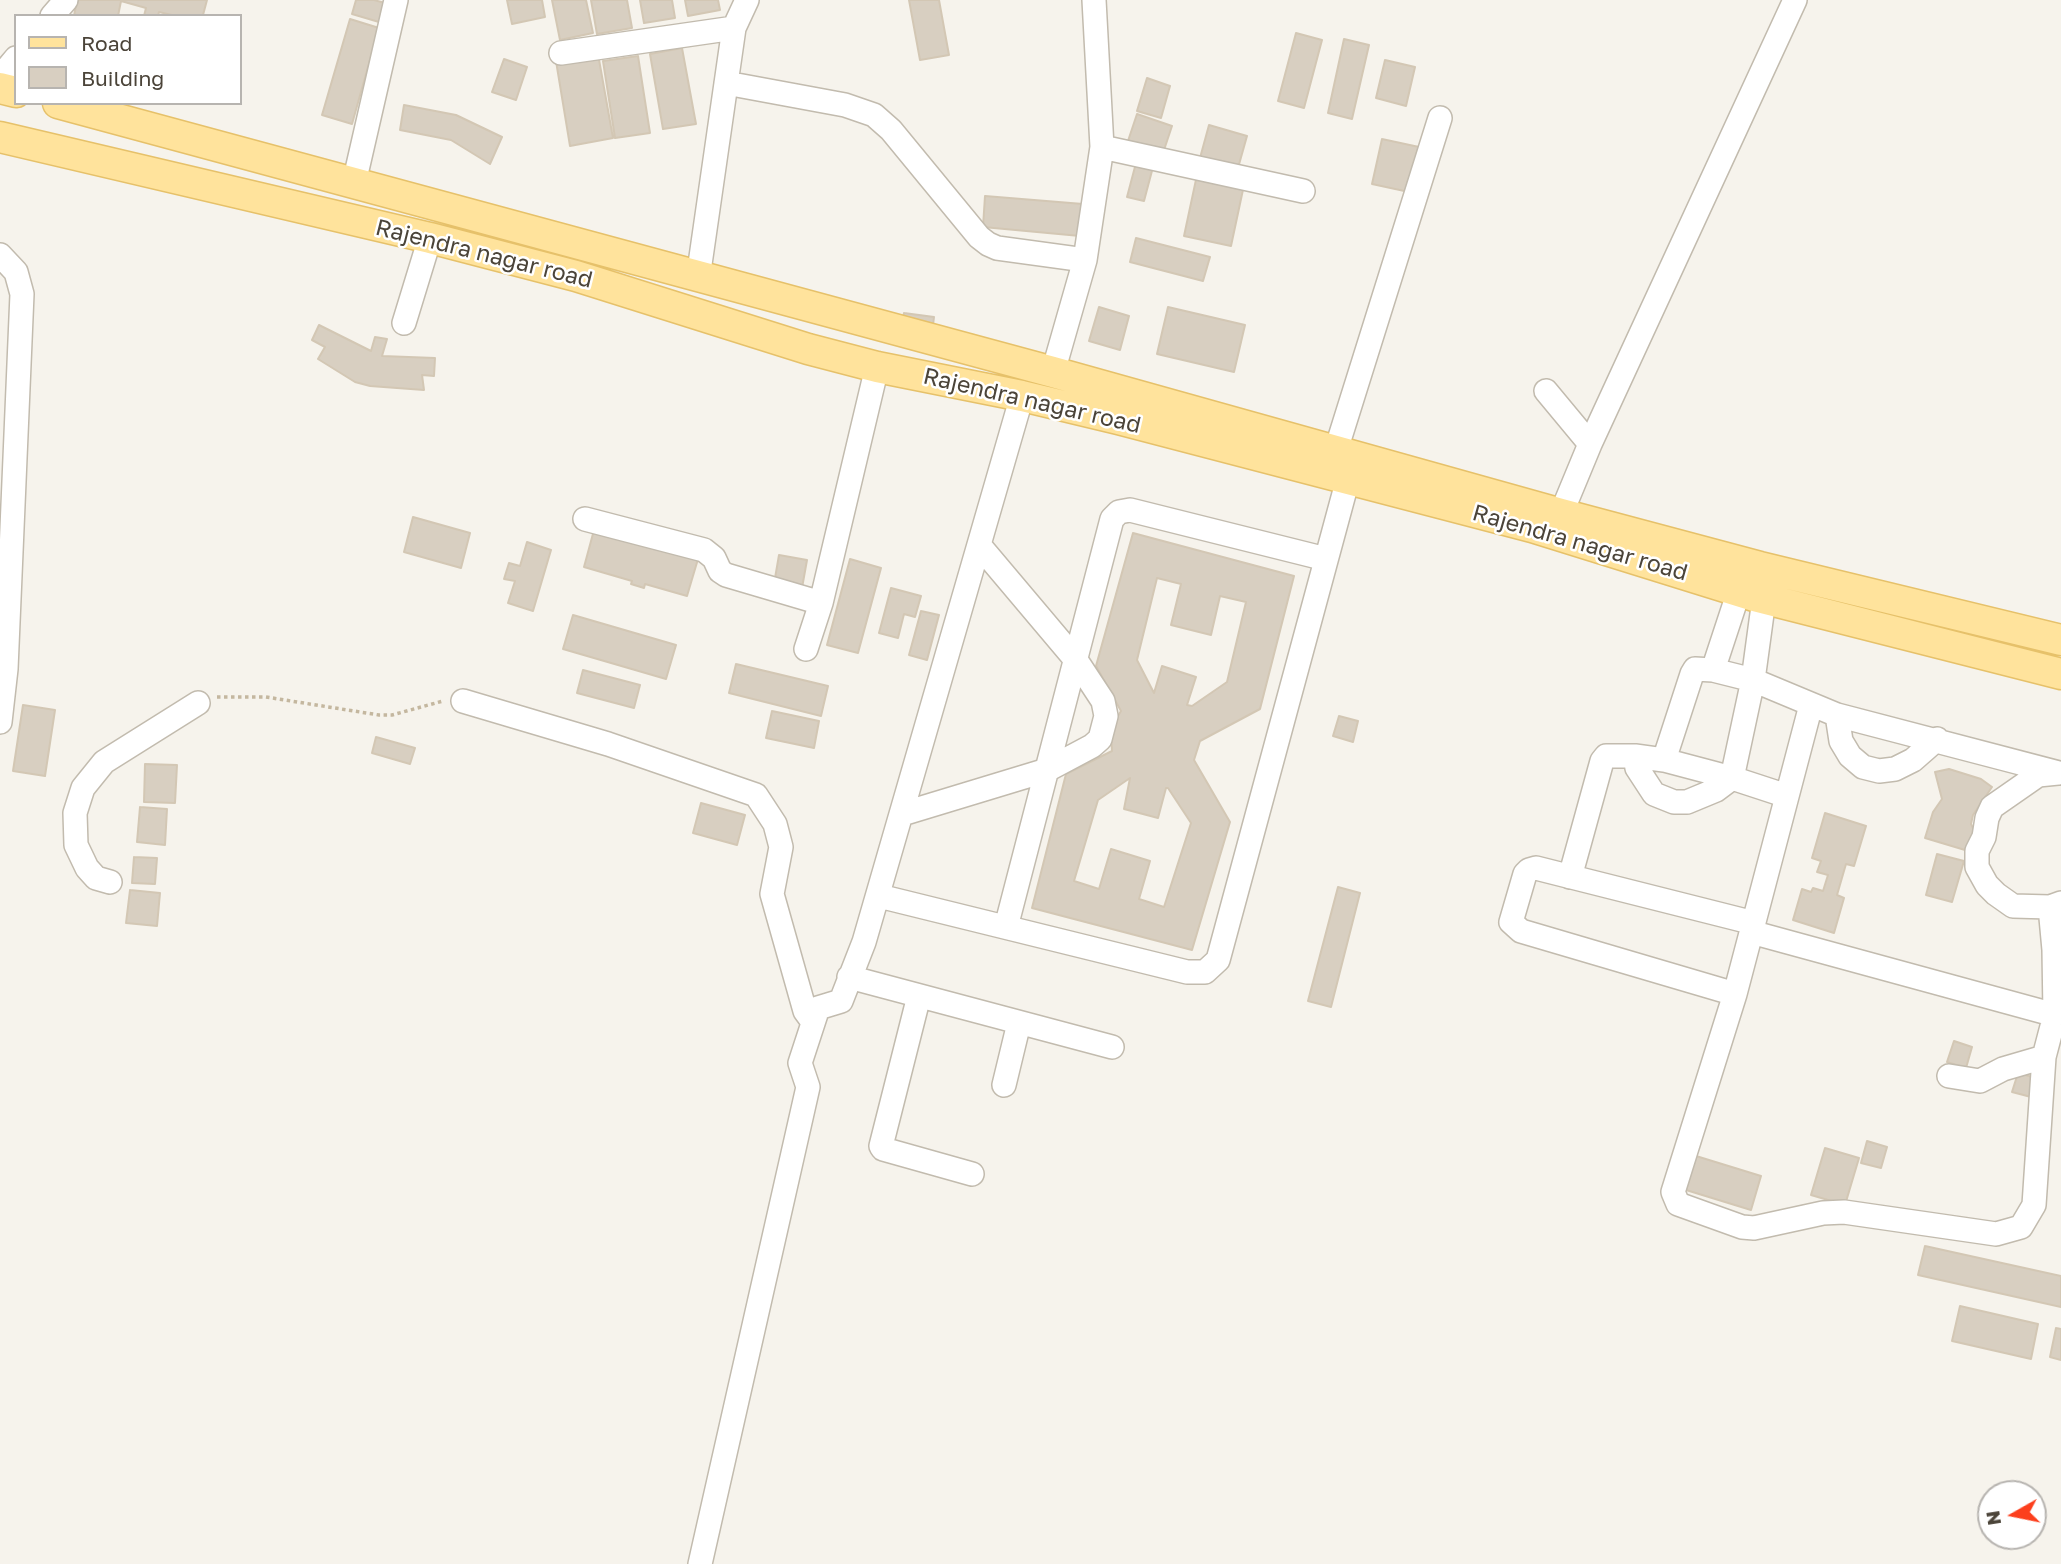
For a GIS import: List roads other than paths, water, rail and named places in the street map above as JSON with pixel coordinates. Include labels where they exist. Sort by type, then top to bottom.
[{"type":"main road","name":"Rajendra nagar road","points":[[65,105],[1053,372],[1122,406],[1348,479],[1532,527],[1751,595],[2061,674]]},
{"type":"main road","name":"Rajendra nagar road","points":[[0,137],[430,238],[576,276],[807,349],[877,367],[1022,396],[1122,406],[1336,450],[1759,567],[2061,640]]},
{"type":"street","points":[[54,14],[66,0]]},
{"type":"street","points":[[354,183],[396,0]]},
{"type":"street","points":[[698,278],[734,28],[747,0]]},
{"type":"street","points":[[1053,372],[1084,260],[1102,147],[1094,0]]},
{"type":"street","points":[[1561,514],[1590,444],[1795,0]]},
{"type":"street","points":[[561,52],[734,28]]},
{"type":"street","points":[[0,77],[14,60]]},
{"type":"street","points":[[726,83],[845,105],[874,115],[891,130],[979,237],[988,244],[997,248],[1084,260]]},
{"type":"street","points":[[1336,450],[1440,118]]},
{"type":"street","points":[[1102,147],[1303,191]]},
{"type":"street","points":[[404,323],[430,238]]},
{"type":"street","points":[[0,255],[16,272],[22,294],[5,566],[6,669],[0,722]]},
{"type":"street","points":[[806,649],[821,603],[877,367]]},
{"type":"street","points":[[1546,391],[1590,444]]},
{"type":"street","points":[[700,1564],[808,1087],[800,1063],[818,1008],[841,1001],[879,896],[1022,396]]},
{"type":"street","points":[[879,896],[1187,972],[1205,972],[1218,960],[1348,479]]},
{"type":"street","points":[[1006,927],[1112,519],[1119,512],[1130,510],[1326,559]]},
{"type":"street","points":[[585,519],[704,550],[714,558],[726,575],[821,603]]},
{"type":"street","points":[[902,814],[1047,770],[1096,743],[1100,738],[1106,716],[1103,701],[1076,660],[979,545]]},
{"type":"street","points":[[1713,670],[1751,595]]},
{"type":"street","points":[[1635,756],[1636,768],[1646,785],[1654,794],[1674,802],[1687,802],[1698,798],[1716,790],[1732,778],[1753,680],[1751,595]]},
{"type":"street","points":[[1664,760],[1692,674],[1699,668],[1753,680],[1837,715],[2060,773]]},
{"type":"street","points":[[463,701],[608,744],[756,795],[775,824],[781,847],[772,894],[805,1011],[814,1022]]},
{"type":"street","points":[[110,882],[96,878],[76,845],[75,813],[83,788],[104,762],[198,703]]},
{"type":"street","points":[[1811,705],[1735,994],[1673,1192],[1678,1205],[1742,1227],[1844,1212],[1996,1234],[2021,1227],[2034,1205],[2044,1057],[2055,1015],[2055,905],[2013,906],[1987,885],[1977,867],[1977,851],[1984,837],[1992,807],[2038,775],[2060,773]]},
{"type":"street","points":[[1837,715],[1841,741],[1850,755],[1863,767],[1879,771],[1895,769],[1913,760],[1937,740]]},
{"type":"street","points":[[1570,877],[1602,761],[1606,756],[1612,754],[1664,760],[1787,796]]},
{"type":"street","points":[[1735,994],[1514,927],[1511,922],[1529,870],[1536,868],[1753,927],[2055,1015]]},
{"type":"street","points":[[849,977],[1112,1047]]},
{"type":"street","points":[[919,996],[881,1146],[883,1149],[972,1174]]},
{"type":"street","points":[[1004,1085],[1019,1023]]},
{"type":"street","points":[[1949,1076],[1980,1081],[2003,1069],[2044,1057]]}]
